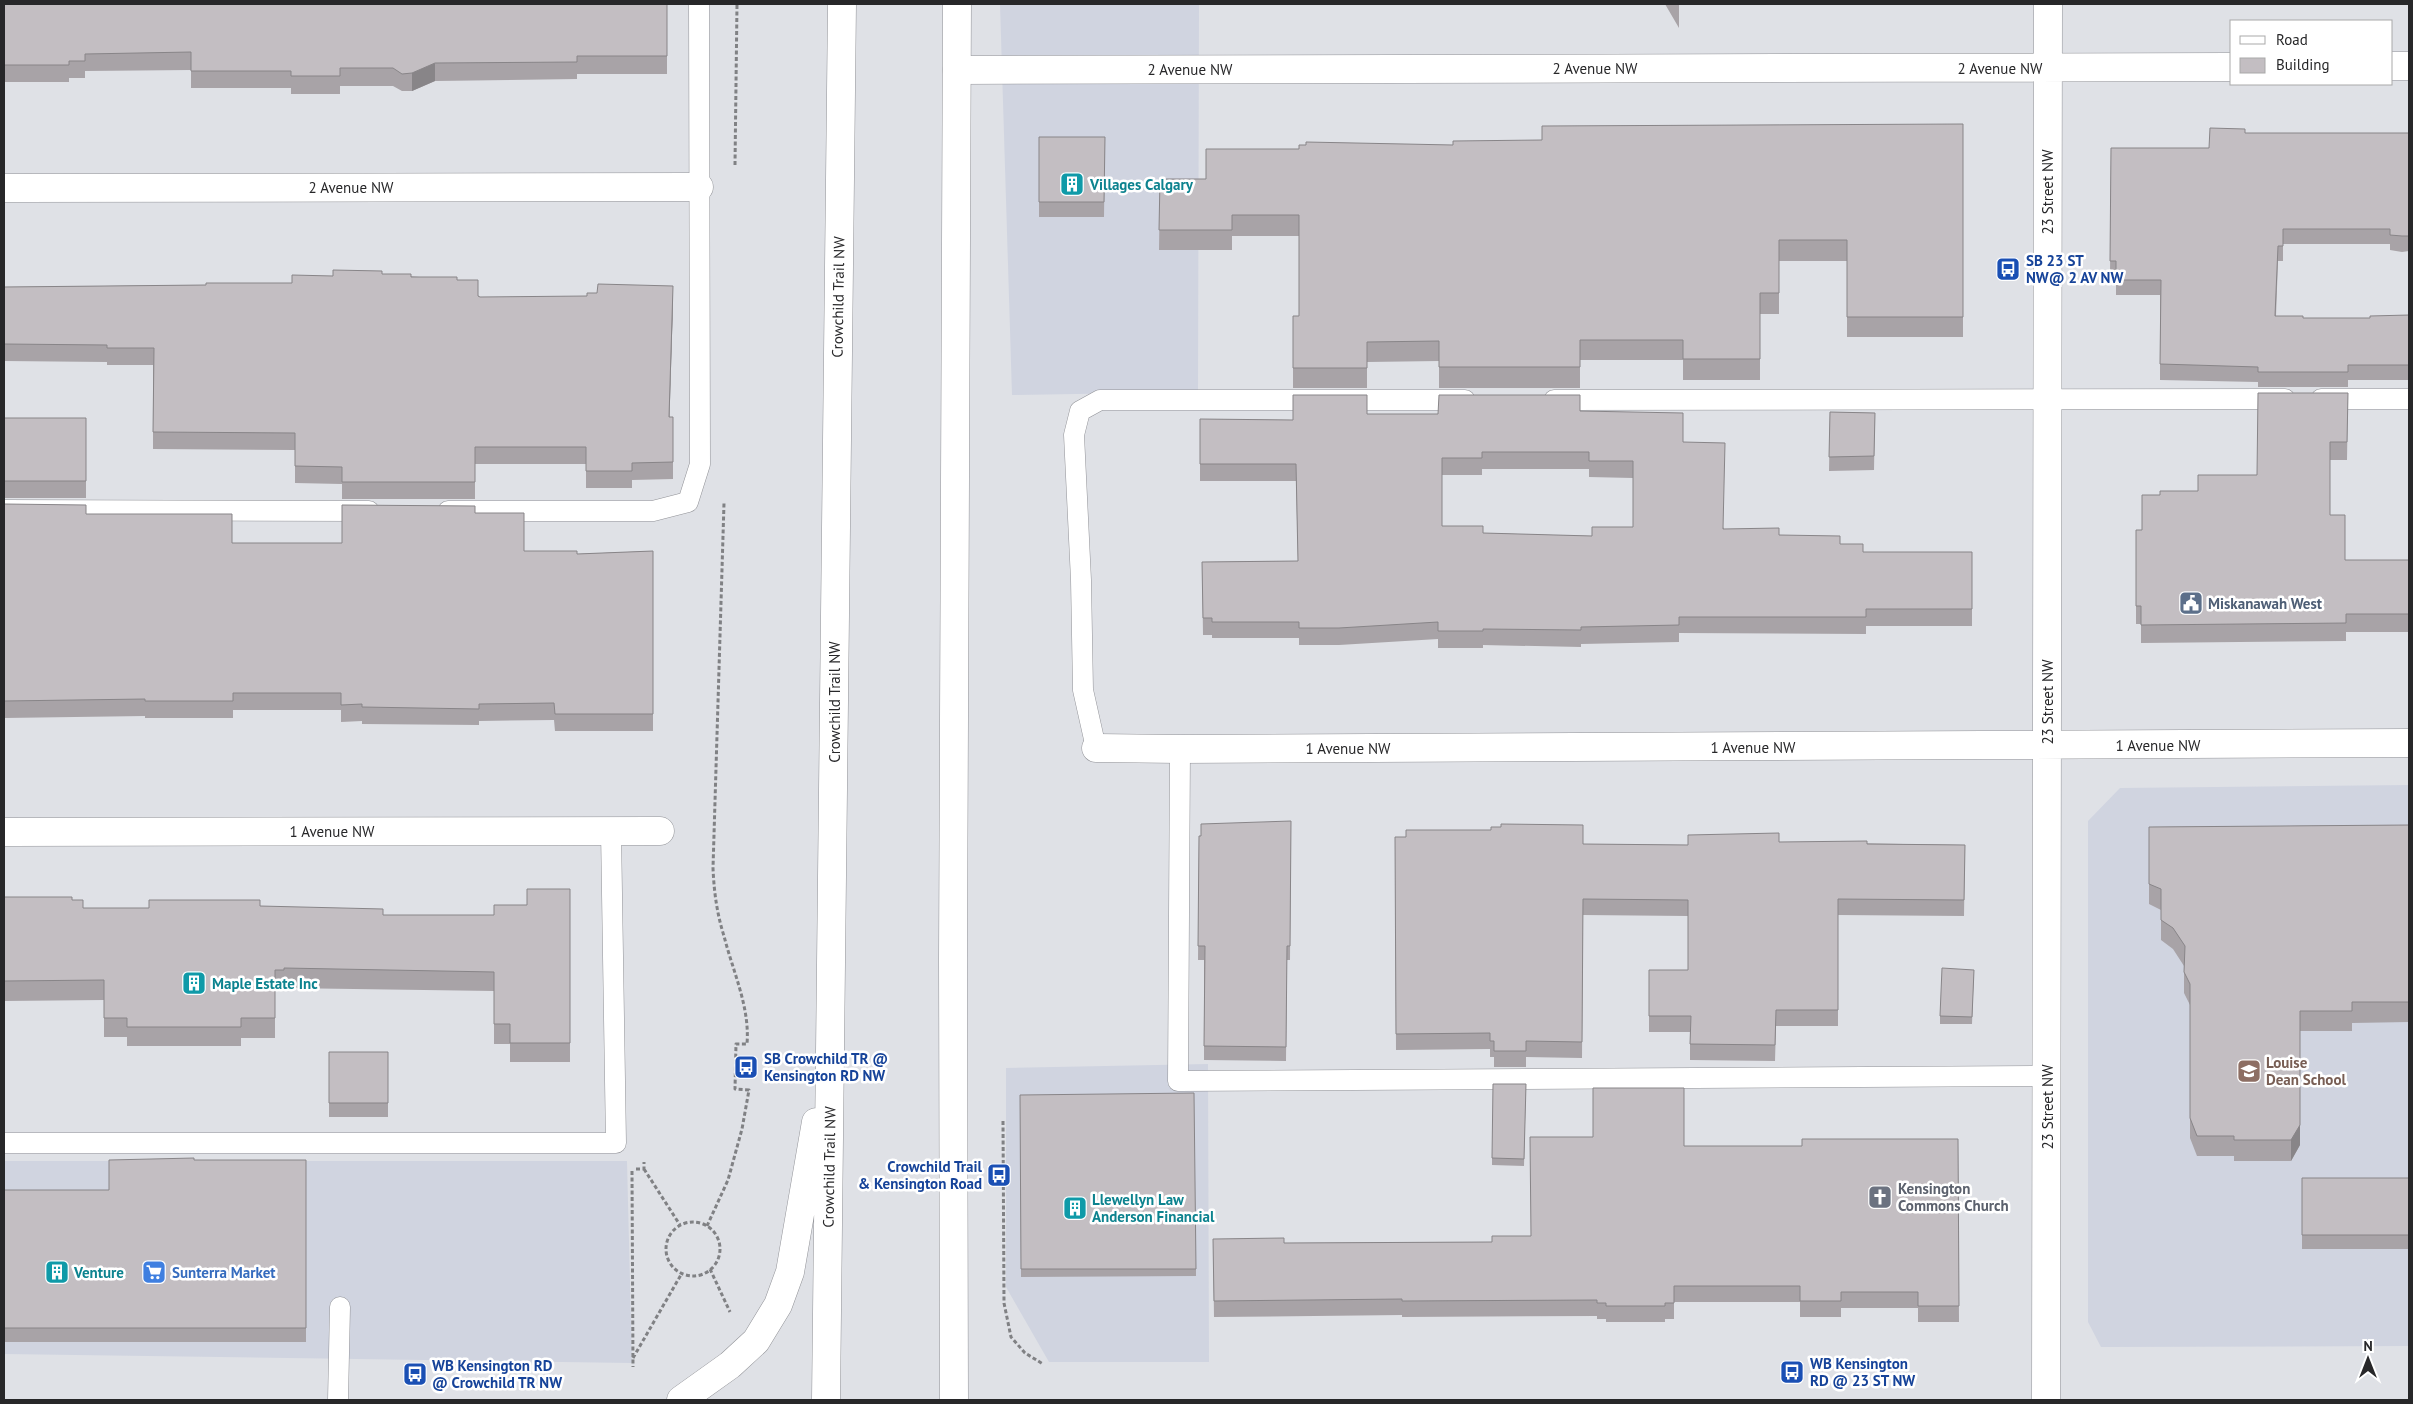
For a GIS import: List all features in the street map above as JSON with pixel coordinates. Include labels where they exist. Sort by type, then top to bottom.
[{"type":"main road","name":"Crowchild Trail NW","points":[[826,1400],[832,1027],[842,4]]},
{"type":"main road","points":[[954,1400],[953,959],[957,4]]},
{"type":"main road","name":"23 Street NW","points":[[2046,1400],[2048,1076],[2048,4]]},
{"type":"main road","points":[[2393,66],[2409,66]]},
{"type":"main road","name":"2 Avenue NW","points":[[957,70],[2230,67]]},
{"type":"main road","name":"2 Avenue NW","points":[[4,188],[699,186]]},
{"type":"main road","name":"1 Avenue NW","points":[[1096,748],[2409,744]]},
{"type":"main road","name":"1 Avenue NW","points":[[4,832],[660,831]]},
{"type":"main road","points":[[681,1400],[730,1365],[756,1341],[778,1305],[790,1272],[832,1027]]},
{"type":"lane","points":[[433,511],[653,511],[688,502],[700,464],[699,4]]},
{"type":"lane","points":[[1538,400],[2409,399]]},
{"type":"lane","points":[[1096,748],[1082,690],[1081,580],[1074,434],[1080,411],[1100,400],[1488,400]]},
{"type":"lane","points":[[4,510],[383,510]]},
{"type":"lane","points":[[1180,749],[1178,1081],[2048,1076]]},
{"type":"lane","points":[[4,1144],[616,1143],[611,830]]},
{"type":"lane","points":[[338,1400],[340,1307]]},
{"type":"path","points":[[735,168],[737,4]]},
{"type":"path","points":[[707,1226],[728,1180],[742,1129],[749,1090],[735,1089],[736,1044],[747,1044],[748,1032],[743,998],[724,936],[715,898],[713,868],[724,497]]},
{"type":"path","points":[[1003,1121],[1004,1303],[1011,1337],[1025,1353],[1043,1364]]},
{"type":"path","points":[[644,1169],[680,1225]]},
{"type":"path","points":[[689,1222],[707,1226],[718,1239],[719,1247],[719,1255],[710,1269],[696,1275],[682,1273],[674,1269],[666,1254],[668,1237],[680,1225],[689,1222]]},
{"type":"path","points":[[710,1269],[733,1320]]},
{"type":"path","points":[[633,1358],[682,1273]]},
{"type":"shaded area","points":[[1000,4],[1199,4],[1198,392],[1012,395]]},
{"type":"shaded area","name":"Louise Dean School","points":[[2409,785],[2409,1346],[2101,1347],[2088,1322],[2088,821],[2120,788]]},
{"type":"shaded area","points":[[1208,1064],[1209,1362],[1049,1362],[1006,1287],[1006,1068]]},
{"type":"shaded area","points":[[4,1161],[627,1161],[632,1363],[4,1354]]},
{"type":"building","points":[[4,4],[667,4],[667,56],[577,56],[577,62],[435,63],[412,73],[402,74],[393,68],[340,68],[340,76],[291,76],[291,71],[191,71],[191,52],[85,54],[85,61],[69,61],[69,65],[4,65]]},
{"type":"building","points":[[1963,124],[1963,317],[1847,317],[1847,240],[1779,240],[1779,293],[1760,293],[1760,359],[1683,359],[1683,340],[1580,340],[1580,367],[1439,367],[1439,341],[1367,342],[1367,368],[1293,368],[1293,316],[1299,316],[1299,215],[1232,215],[1232,230],[1159,230],[1160,179],[1206,179],[1206,149],[1299,149],[1299,145],[1306,145],[1306,142],[1453,145],[1453,141],[1542,140],[1542,126]]},
{"type":"building","points":[[2210,128],[2245,129],[2245,133],[2409,133],[2409,236],[2390,235],[2390,229],[2283,229],[2283,246],[2278,246],[2275,316],[2370,318],[2370,316],[2409,315],[2409,365],[2348,365],[2348,372],[2258,372],[2258,367],[2160,364],[2161,280],[2116,280],[2116,261],[2110,261],[2111,148],[2209,148]]},
{"type":"building","name":"Villages Calgary","points":[[1039,137],[1105,137],[1104,202],[1039,202]]},
{"type":"building","points":[[333,270],[382,271],[382,274],[411,274],[411,277],[457,277],[457,280],[478,280],[478,296],[480,297],[587,296],[587,293],[597,293],[598,284],[673,286],[669,417],[673,417],[673,462],[632,463],[632,471],[586,471],[586,447],[475,447],[475,482],[342,482],[342,467],[295,466],[295,433],[153,432],[154,348],[107,348],[107,345],[4,344],[4,287],[292,283],[292,275],[333,276]]},
{"type":"building","points":[[2258,393],[2348,393],[2347,442],[2330,442],[2330,515],[2345,515],[2345,560],[2409,560],[2409,614],[2346,614],[2346,623],[2141,625],[2141,606],[2136,606],[2136,530],[2142,530],[2142,495],[2160,495],[2160,491],[2198,491],[2198,475],[2257,475]]},
{"type":"building","points":[[1293,395],[1367,395],[1367,414],[1438,414],[1439,395],[1580,395],[1580,411],[1683,413],[1683,442],[1725,443],[1723,529],[1779,528],[1779,535],[1840,536],[1840,544],[1863,544],[1863,552],[1972,552],[1972,609],[1866,609],[1866,617],[1679,617],[1679,625],[1581,627],[1581,630],[1483,629],[1483,631],[1438,631],[1438,622],[1339,628],[1299,628],[1299,622],[1212,622],[1212,618],[1203,618],[1202,562],[1298,561],[1296,464],[1200,464],[1200,419],[1293,420]],"holes":[[[1482,452],[1589,452],[1589,461],[1633,461],[1633,527],[1592,527],[1592,536],[1483,533],[1483,526],[1442,526],[1442,458],[1482,458]]]},
{"type":"building","points":[[1830,412],[1875,413],[1874,456],[1829,457]]},
{"type":"building","points":[[4,418],[86,418],[86,481],[4,481]]},
{"type":"building","points":[[4,504],[86,505],[86,514],[232,514],[232,543],[342,543],[342,505],[475,506],[475,513],[524,513],[524,551],[577,551],[577,554],[653,551],[653,714],[555,714],[554,703],[479,704],[479,709],[362,707],[362,704],[341,705],[341,693],[233,693],[233,701],[145,701],[145,699],[4,701]]},
{"type":"building","points":[[1291,821],[1290,946],[1287,946],[1286,1047],[1204,1046],[1205,946],[1198,946],[1199,836],[1201,836],[1201,824]]},
{"type":"building","points":[[1501,824],[1583,825],[1583,844],[1688,845],[1688,835],[1779,833],[1779,842],[1867,841],[1867,844],[1965,845],[1964,900],[1838,899],[1838,1010],[1776,1010],[1775,1045],[1690,1044],[1691,1016],[1649,1016],[1649,970],[1688,970],[1688,900],[1583,899],[1582,1042],[1526,1041],[1526,1051],[1494,1051],[1494,1041],[1490,1041],[1490,1033],[1396,1034],[1395,837],[1406,837],[1406,830],[1491,830],[1491,827],[1501,827]]},
{"type":"building","points":[[2409,825],[2409,1002],[2352,1002],[2352,1011],[2300,1011],[2300,1125],[2291,1140],[2234,1140],[2234,1136],[2197,1136],[2190,1118],[2190,984],[2184,972],[2185,946],[2173,928],[2161,920],[2161,889],[2149,884],[2149,827]]},
{"type":"building","points":[[527,889],[570,889],[570,1043],[510,1043],[510,1024],[494,1024],[494,972],[284,968],[284,970],[275,970],[275,1018],[241,1018],[241,1027],[127,1027],[127,1018],[104,1018],[104,980],[4,981],[4,897],[72,897],[72,900],[83,900],[83,908],[149,908],[149,900],[260,900],[260,906],[383,909],[383,915],[494,915],[494,905],[527,905]]},
{"type":"building","points":[[1942,968],[1974,970],[1972,1017],[1940,1016]]},
{"type":"building","points":[[329,1052],[388,1052],[388,1103],[329,1103]]},
{"type":"building","points":[[1493,1084],[1526,1084],[1524,1159],[1492,1158]]},
{"type":"building","points":[[1593,1088],[1684,1088],[1684,1146],[1802,1146],[1802,1139],[1958,1139],[1959,1306],[1918,1306],[1918,1292],[1841,1292],[1841,1301],[1800,1301],[1800,1286],[1674,1286],[1674,1303],[1665,1303],[1665,1306],[1606,1306],[1606,1303],[1597,1303],[1597,1300],[1402,1301],[1402,1299],[1214,1301],[1213,1239],[1284,1238],[1284,1243],[1492,1242],[1492,1236],[1531,1236],[1530,1137],[1593,1137]]},
{"type":"building","points":[[1194,1093],[1196,1269],[1021,1269],[1020,1095]]},
{"type":"building","points":[[194,1158],[194,1160],[306,1160],[306,1328],[4,1328],[4,1190],[109,1190],[109,1160]]},
{"type":"building","points":[[2302,1178],[2409,1178],[2409,1235],[2302,1235]]},
{"type":"place","name":"Villages Calgary","points":[[1072,184]]},
{"type":"place","name":"SB 23 ST NW@ 2 AV NW","points":[[2008,269]]},
{"type":"place","name":"Miskanawah West","points":[[2191,603]]},
{"type":"place","name":"Maple Estate Inc","points":[[194,983]]},
{"type":"place","name":"SB Crowchild TR @ Kensington RD NW","points":[[746,1067]]},
{"type":"place","name":"Louise Dean School","points":[[2249,1071]]},
{"type":"place","name":"Crowchild Trail & Kensington Road","points":[[999,1175]]},
{"type":"place","name":"Kensington Commons Church","points":[[1880,1197]]},
{"type":"place","name":"Llewellyn Law Anderson Financial","points":[[1075,1208]]},
{"type":"place","name":"Venture","points":[[57,1272]]},
{"type":"place","name":"Sunterra Market","points":[[154,1272]]},
{"type":"place","name":"WB Kensington RD @ 23 ST NW","points":[[1792,1372]]},
{"type":"place","name":"WB Kensington RD @ Crowchild TR NW","points":[[415,1374]]}]
